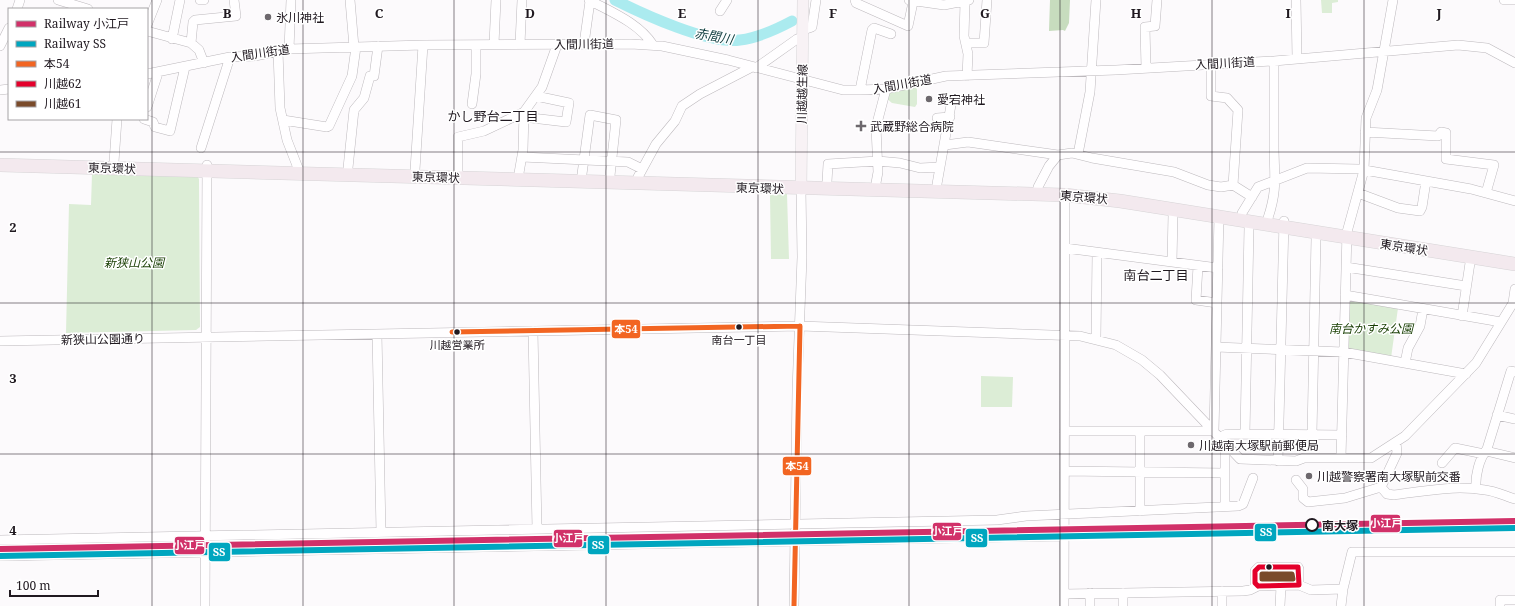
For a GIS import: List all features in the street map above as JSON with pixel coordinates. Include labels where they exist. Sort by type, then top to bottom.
[{"type":"highway","name":"東京環状","points":[[0,159],[114,162],[207,168],[801,185],[827,182],[1038,187],[1100,191],[1242,213],[1268,218],[1284,224]]},
{"type":"highway","name":"東京環状","points":[[0,166],[348,168],[610,176],[640,173],[878,189],[1065,195],[1120,201],[1284,224],[1515,264]]},
{"type":"highway","name":"東京環状","points":[[1347,234],[1515,256]]},
{"type":"main road","name":"川越越生線","points":[[801,185],[803,0]]},
{"type":"street","points":[[58,0],[80,4]]},
{"type":"street","points":[[148,22],[157,0]]},
{"type":"street","points":[[172,38],[180,0]]},
{"type":"street","points":[[191,43],[193,22],[195,20],[236,16],[234,0]]},
{"type":"street","points":[[289,49],[291,0]]},
{"type":"street","points":[[283,120],[327,128],[330,126],[352,76],[355,47],[350,0]]},
{"type":"street","points":[[494,44],[496,0]]},
{"type":"street","points":[[520,44],[522,0]]},
{"type":"street","points":[[584,44],[589,0],[636,26],[648,37],[653,45]]},
{"type":"street","points":[[720,11],[727,0]]},
{"type":"street","points":[[522,157],[628,162],[640,173],[656,144],[674,121],[682,106],[690,99],[754,67],[797,39],[812,27],[816,0]]},
{"type":"street","points":[[855,0],[856,3],[908,26],[911,1],[944,5],[967,1],[964,36],[966,43],[967,76]]},
{"type":"street","points":[[966,43],[984,43],[987,0]]},
{"type":"street","points":[[1078,154],[1092,72],[1096,0]]},
{"type":"street","points":[[1146,68],[1145,27],[1155,26],[1157,0]]},
{"type":"street","points":[[1296,0],[1297,58]]},
{"type":"street","points":[[1341,458],[1347,234],[1364,170],[1366,118],[1377,90],[1392,0]]},
{"type":"street","points":[[1504,0],[1515,0]]},
{"type":"street","points":[[860,90],[872,30],[874,28],[891,34]]},
{"type":"street","points":[[0,46],[8,30]]},
{"type":"street","points":[[148,31],[191,43],[199,50],[204,63]]},
{"type":"street","name":"入間川街道","points":[[148,74],[230,57],[255,56],[289,49],[494,44],[653,45],[703,54],[843,90],[886,89],[929,79],[967,76],[1092,72],[1274,61],[1384,50],[1470,45],[1487,48],[1515,63]]},
{"type":"street","points":[[415,170],[423,45]]},
{"type":"street","points":[[472,104],[476,74],[476,45]]},
{"type":"street","points":[[519,173],[522,157],[524,114],[542,87],[557,45]]},
{"type":"street","points":[[348,168],[354,110],[363,102],[370,76],[374,76],[378,46]]},
{"type":"street","points":[[278,51],[279,101],[287,140],[298,168]]},
{"type":"street","points":[[201,148],[230,57]]},
{"type":"street","points":[[1268,218],[1275,198],[1276,179],[1274,150],[1274,61]]},
{"type":"street","points":[[1212,64],[1210,96],[1227,98],[1238,110],[1233,185]]},
{"type":"street","points":[[147,120],[153,122],[155,127],[170,131],[185,67]]},
{"type":"street","points":[[148,104],[158,73]]},
{"type":"street","points":[[876,183],[878,161],[876,127],[886,89]]},
{"type":"street","points":[[458,171],[458,137],[484,131],[524,114],[566,122],[568,103],[536,96]]},
{"type":"street","points":[[937,184],[951,105]]},
{"type":"street","points":[[582,174],[590,115],[616,120],[610,176]]},
{"type":"street","points":[[937,118],[950,117]]},
{"type":"street","points":[[114,162],[117,120]]},
{"type":"street","points":[[1365,132],[1438,136],[1441,132],[1446,134],[1446,159],[1494,165],[1486,193]]},
{"type":"street","points":[[945,145],[968,142],[1058,155],[1072,153],[1078,154],[1092,158],[1174,172],[1208,185],[1221,187],[1233,185],[1252,197]]},
{"type":"street","points":[[1038,187],[1049,166],[1058,155]]},
{"type":"street","points":[[827,182],[828,164],[878,161],[900,163],[920,168],[940,168]]},
{"type":"street","points":[[205,606],[204,536],[207,168]]},
{"type":"street","points":[[1242,213],[1258,187],[1307,168],[1364,170],[1426,180],[1515,201]]},
{"type":"street","points":[[1358,193],[1398,208],[1420,210],[1422,207],[1426,180]]},
{"type":"street","points":[[794,606],[800,326],[801,185]]},
{"type":"street","points":[[1064,606],[1065,195]]},
{"type":"street","points":[[1172,262],[1173,214]]},
{"type":"street","points":[[1219,216],[1216,347],[1225,506]]},
{"type":"street","points":[[1278,461],[1284,224]]},
{"type":"street","points":[[1245,434],[1249,227]]},
{"type":"street","points":[[1312,434],[1316,238]]},
{"type":"street","points":[[1065,248],[1218,268]]},
{"type":"street","points":[[1096,339],[1097,253]]},
{"type":"street","points":[[1462,316],[1470,263]]},
{"type":"street","points":[[1198,266],[1196,300],[1217,303]]},
{"type":"street","points":[[1346,267],[1466,286]]},
{"type":"street","name":"新狭山公園通り","points":[[0,341],[800,326],[1064,335],[1096,339],[1124,349],[1142,360],[1160,375],[1244,461],[1296,461],[1304,458],[1374,458],[1396,442],[1415,426],[1479,359],[1513,303],[1515,289]]},
{"type":"street","points":[[1345,295],[1423,310],[1501,322]]},
{"type":"street","points":[[1405,363],[1408,348],[1420,326],[1423,310]]},
{"type":"street","points":[[533,331],[537,529]]},
{"type":"street","points":[[377,334],[381,532]]},
{"type":"street","points":[[1216,347],[1343,352],[1466,374]]},
{"type":"street","points":[[1476,489],[1476,480],[1511,371],[1515,372]]},
{"type":"street","points":[[1497,415],[1515,419]]},
{"type":"street","points":[[1064,431],[1140,431],[1220,437],[1227,434],[1342,435]]},
{"type":"street","points":[[1140,431],[1140,510]]},
{"type":"street","points":[[1296,480],[1303,489],[1304,499],[1308,502],[1345,498],[1381,487],[1397,453],[1396,442]]},
{"type":"street","points":[[1442,463],[1455,448],[1515,458]]},
{"type":"street","points":[[1064,471],[1224,472]]},
{"type":"street","points":[[0,540],[997,520],[1026,516],[1065,516],[1140,510],[1238,506],[1243,504],[1253,478]]},
{"type":"street","points":[[1381,487],[1387,494],[1394,495],[1445,490],[1476,489],[1486,490],[1515,499]]},
{"type":"street","points":[[0,556],[1064,536]]},
{"type":"street","points":[[1342,606],[1343,589],[1352,552],[1515,552]]},
{"type":"street","points":[[1258,586],[1255,584],[1255,571],[1258,567],[1298,567],[1299,585]]},
{"type":"street","points":[[1064,594],[1250,590],[1258,586],[1299,585],[1311,590],[1343,589]]},
{"type":"street","points":[[1280,606],[1281,586]]},
{"type":"street","points":[[1222,591],[1222,606]]},
{"type":"street","points":[[1090,593],[1090,606]]},
{"type":"street","points":[[1123,606],[1124,593]]},
{"type":"street","points":[[1500,606],[1500,600],[1515,600]]},
{"type":"green space","points":[[1050,0],[1070,0],[1069,23],[1065,31],[1049,31]]},
{"type":"green space","points":[[1321,0],[1338,0],[1338,2],[1332,3],[1332,13],[1322,13]]},
{"type":"green space","points":[[917,84],[917,104],[915,107],[892,103],[886,98],[887,91]]},
{"type":"green space","name":"新狭山公園","points":[[92,174],[197,176],[199,179],[200,327],[196,330],[66,333],[69,204],[91,205]]},
{"type":"green space","points":[[787,194],[789,259],[771,259],[770,195]]},
{"type":"green space","name":"南台かすみ公園","points":[[1350,299],[1398,308],[1391,358],[1350,350],[1347,348],[1348,301]]},
{"type":"green space","points":[[981,376],[1013,377],[1012,407],[981,407]]},
{"type":"waterway","name":"赤間川","points":[[615,0],[677,27],[712,38],[727,40],[740,40],[760,35],[792,21]]},
{"type":"rail line","name":"小江戸","points":[[0,549],[1515,521]]},
{"type":"rail line","name":"SS","points":[[0,556],[1515,528]]},
{"type":"transit line","name":"本54","points":[[452,332],[800,326]]},
{"type":"transit line","name":"本54","points":[[794,606],[800,326]]},
{"type":"transit line","name":"川越62","points":[[1258,586],[1255,583],[1255,571],[1259,567],[1298,567],[1299,585]]},
{"type":"transit line","name":"川越61","points":[[1262,574],[1292,574],[1293,579],[1262,579],[1262,574]]},
{"type":"transit line","name":"川越62","points":[[1258,586],[1299,585]]},
{"type":"place","name":"氷川神社","points":[[268,17]]},
{"type":"place","name":"愛宕神社","points":[[929,99]]},
{"type":"place","name":"武蔵野総合病院","points":[[861,126]]},
{"type":"place","name":"南台一丁目","points":[[739,327]]},
{"type":"place","name":"川越営業所","points":[[457,332]]},
{"type":"place","name":"川越南大塚駅前郵便局","points":[[1191,445]]},
{"type":"place","name":"川越警察署南大塚駅前交番","points":[[1309,476]]},
{"type":"place","name":"南大塚","points":[[1312,525]]},
{"type":"district","name":"かし野台二丁目","points":[[493,116]]},
{"type":"district","name":"南台二丁目","points":[[1156,275]]}]
